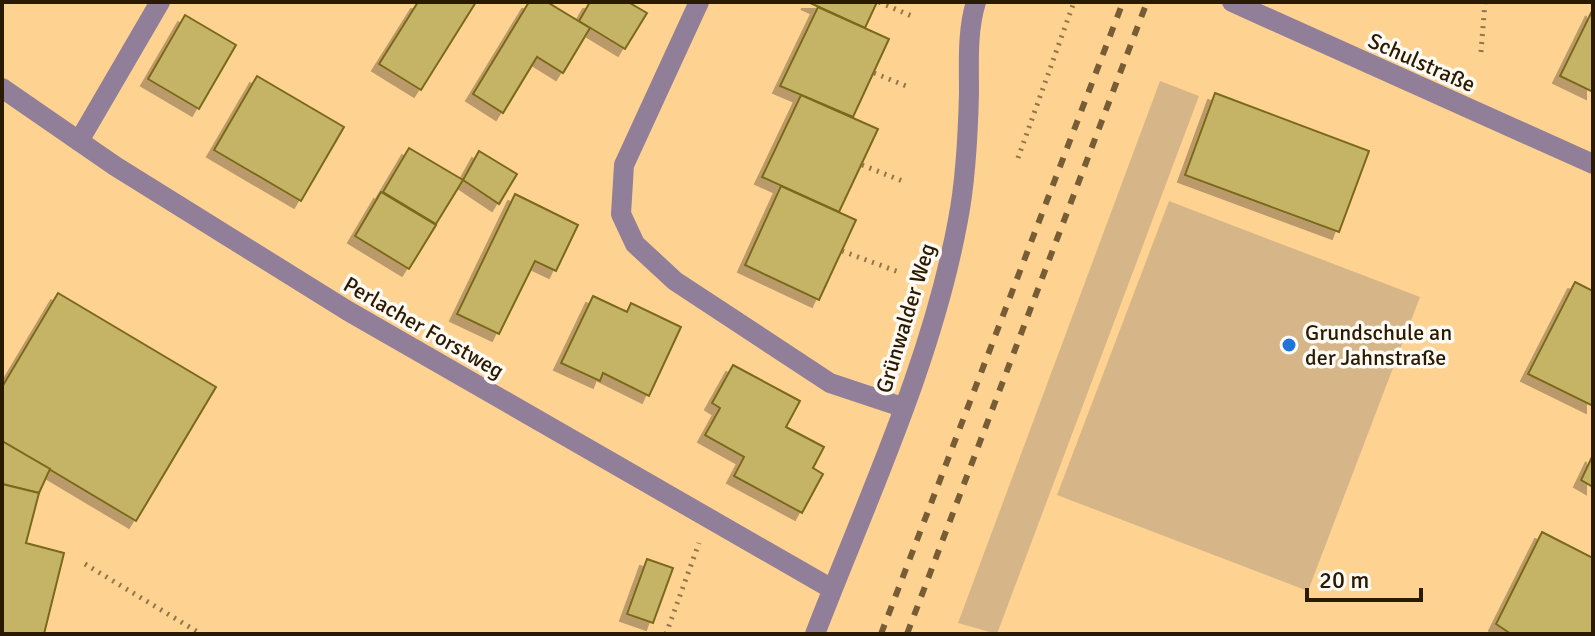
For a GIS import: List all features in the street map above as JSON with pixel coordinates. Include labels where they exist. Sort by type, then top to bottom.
[{"type":"street","points":[[79,141],[160,2]]},
{"type":"street","points":[[699,2],[624,165],[621,214],[635,244],[675,281],[830,383],[902,407]]},
{"type":"street","name":"Grünwalder Weg","points":[[815,634],[902,407],[945,281],[959,217],[969,96],[969,45],[976,2]]},
{"type":"street","name":"Schulstraße","points":[[1232,2],[1593,164]]},
{"type":"street","name":"Perlacher Forstweg","points":[[2,88],[79,141],[348,311],[832,589]]},
{"type":"path","points":[[879,2],[914,17]]},
{"type":"path","points":[[1481,52],[1485,2]]},
{"type":"path","points":[[1018,158],[1073,5]]},
{"type":"path","points":[[874,73],[911,88]]},
{"type":"path","points":[[862,165],[905,182]]},
{"type":"path","points":[[842,251],[899,272]]},
{"type":"path","points":[[666,634],[708,519]]},
{"type":"path","points":[[85,564],[201,634]]},
{"type":"shaded area","points":[[1160,81],[1199,96],[997,634],[958,623]]},
{"type":"shaded area","points":[[1169,201],[1420,297],[1308,591],[1057,495]]},
{"type":"building","points":[[418,2],[476,2],[421,90],[379,64]]},
{"type":"building","points":[[529,2],[547,2],[590,28],[563,73],[537,57],[503,113],[473,94]]},
{"type":"building","points":[[590,2],[628,2],[647,13],[625,49],[579,21]]},
{"type":"building","points":[[808,2],[877,2],[865,28]]},
{"type":"building","points":[[818,7],[889,39],[853,117],[780,86]]},
{"type":"building","points":[[1593,9],[1593,92],[1560,76]]},
{"type":"building","points":[[185,15],[236,45],[199,109],[148,79]]},
{"type":"building","points":[[257,76],[344,127],[301,201],[214,150]]},
{"type":"building","points":[[1215,93],[1369,151],[1339,232],[1185,175]]},
{"type":"building","points":[[801,95],[878,129],[839,212],[762,177]]},
{"type":"building","points":[[409,148],[463,180],[436,224],[383,192]]},
{"type":"building","points":[[479,151],[517,174],[499,204],[463,180]]},
{"type":"building","points":[[781,186],[856,220],[819,300],[745,265]]},
{"type":"building","points":[[381,192],[436,225],[409,269],[355,236]]},
{"type":"building","points":[[515,194],[578,225],[556,271],[535,261],[499,334],[457,314]]},
{"type":"building","points":[[1575,282],[1593,291],[1593,406],[1528,374]]},
{"type":"building","points":[[58,293],[216,387],[136,521],[2,441],[2,387]]},
{"type":"building","points":[[593,296],[627,312],[631,303],[681,327],[649,396],[603,373],[600,381],[561,363]]},
{"type":"building","points":[[733,365],[800,401],[786,427],[824,447],[813,468],[823,474],[802,513],[734,476],[744,457],[705,435],[720,408],[712,403]]},
{"type":"building","points":[[2,441],[50,469],[39,493],[2,484]]},
{"type":"building","points":[[1593,455],[1593,487],[1581,480]]},
{"type":"building","points":[[2,484],[39,493],[26,543],[64,553],[44,634],[2,634]]},
{"type":"building","points":[[1542,532],[1593,558],[1593,634],[1511,634],[1496,624]]},
{"type":"building","points":[[647,559],[673,568],[653,623],[627,614]]},
{"type":"railway","points":[[881,634],[1123,2]]},
{"type":"railway","points":[[907,634],[1147,2]]},
{"type":"place","name":"Grundschule an der Jahnstraße","points":[[1289,345]]}]
